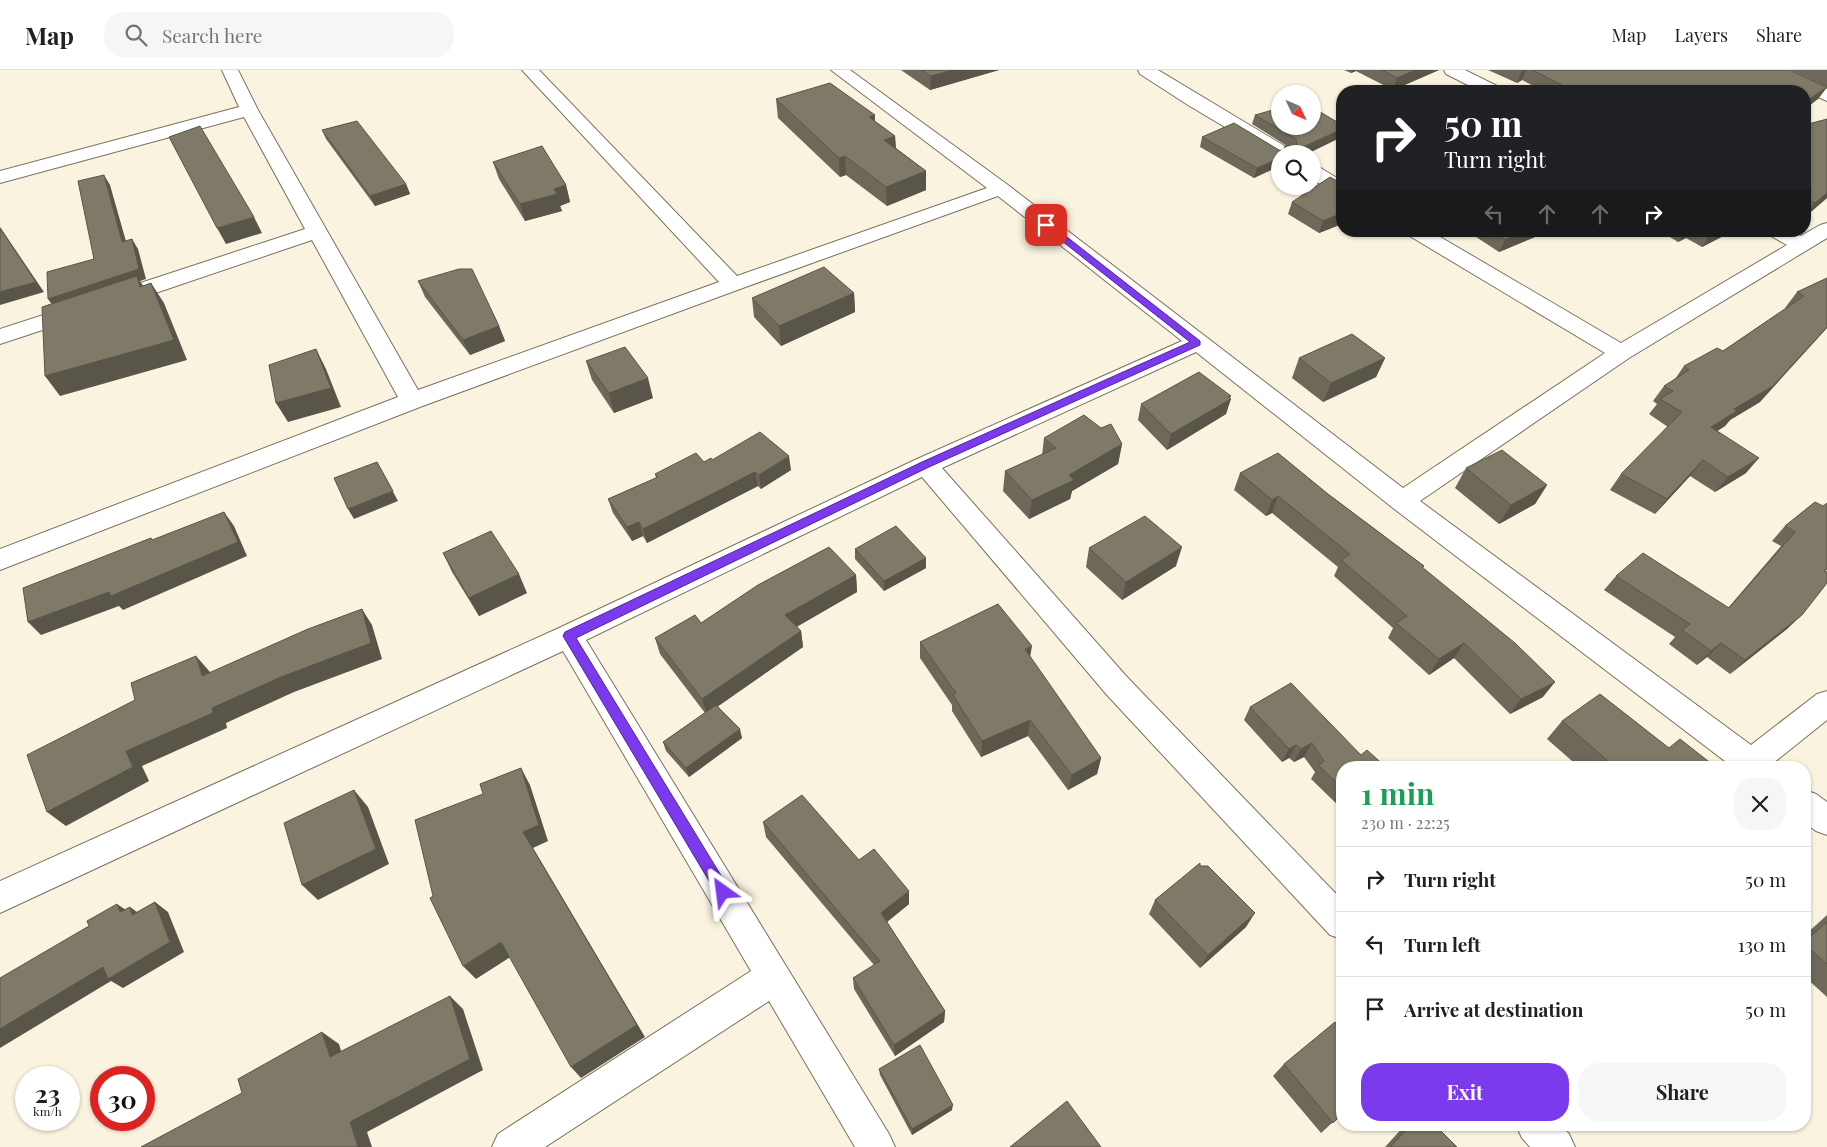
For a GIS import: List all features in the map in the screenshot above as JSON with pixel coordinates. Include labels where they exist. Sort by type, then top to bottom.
[{"type":"street","points":[[230,70],[249,110],[412,402]]},
{"type":"street","points":[[530,70],[733,284]]},
{"type":"street","points":[[839,70],[1001,189],[1402,501],[1750,761]]},
{"type":"street","points":[[1146,70],[1271,146]]},
{"type":"street","points":[[1452,70],[1481,85]]},
{"type":"street","points":[[1773,70],[1804,85]]},
{"type":"street","points":[[1811,88],[1827,96]]},
{"type":"street","points":[[0,177],[249,110]]},
{"type":"street","points":[[1321,176],[1336,185]]},
{"type":"street","points":[[0,560],[412,402],[733,284],[1001,189]]},
{"type":"street","points":[[1402,501],[1621,353],[1827,230]]},
{"type":"street","points":[[0,337],[317,232]]},
{"type":"street","points":[[1425,237],[1621,353]]},
{"type":"street","points":[[1788,237],[1801,244]]},
{"type":"street","points":[[0,897],[569,636],[926,465],[1197,343]]},
{"type":"street","points":[[926,465],[1116,686],[1336,917]]},
{"type":"street","points":[[569,636],[876,1147]]},
{"type":"street","points":[[1760,761],[1827,703]]},
{"type":"street","points":[[1811,809],[1827,821]]},
{"type":"street","points":[[511,1147],[774,977]]},
{"type":"street","points":[[1541,1131],[1556,1147]]},
{"type":"building","points":[[921,70],[953,70],[931,76]]},
{"type":"building","points":[[1382,70],[1415,70],[1397,78]]},
{"type":"building","points":[[1532,70],[1789,70],[1827,87],[1811,98],[1811,85],[1562,85]]},
{"type":"building","points":[[830,83],[875,115],[869,117],[895,136],[884,140],[926,171],[886,187],[845,156],[839,158],[776,99]]},
{"type":"building","points":[[1271,111],[1271,124],[1255,115]]},
{"type":"building","points":[[1321,112],[1336,121],[1336,132],[1307,145],[1297,145],[1296,139],[1289,135],[1321,135]]},
{"type":"building","points":[[1827,119],[1827,193],[1815,203],[1811,201],[1811,123]]},
{"type":"building","points":[[357,121],[406,184],[370,196],[322,130]]},
{"type":"building","points":[[1234,123],[1271,145],[1271,162],[1257,168],[1202,137]]},
{"type":"building","points":[[200,126],[254,217],[217,228],[169,137]]},
{"type":"building","points":[[542,146],[566,185],[554,189],[557,194],[520,204],[493,162]]},
{"type":"building","points":[[104,175],[122,242],[132,239],[139,269],[48,299],[47,272],[94,259],[78,181]]},
{"type":"building","points":[[1330,177],[1336,180],[1336,216],[1323,221],[1292,202],[1303,195],[1321,195],[1321,183]]},
{"type":"building","points":[[0,228],[36,282],[0,292]]},
{"type":"building","points":[[1501,237],[1512,237],[1505,240]]},
{"type":"building","points":[[824,267],[854,293],[779,326],[752,298]]},
{"type":"building","points":[[459,269],[472,269],[499,326],[463,340],[418,281]]},
{"type":"building","points":[[137,276],[140,287],[151,283],[174,340],[45,376],[42,307]]},
{"type":"building","points":[[1827,278],[1827,327],[1773,386],[1734,409],[1737,411],[1711,427],[1759,458],[1728,477],[1703,460],[1667,499],[1621,474],[1682,412],[1660,399],[1673,391],[1664,386],[1689,370],[1684,366],[1717,348],[1723,351],[1804,296],[1797,292]]},
{"type":"building","points":[[1352,334],[1385,358],[1331,383],[1299,358]]},
{"type":"building","points":[[625,347],[648,378],[609,393],[586,361]]},
{"type":"building","points":[[316,349],[331,388],[276,403],[269,365]]},
{"type":"building","points":[[1199,372],[1231,396],[1228,397],[1231,399],[1171,434],[1141,404]]},
{"type":"building","points":[[1084,415],[1101,428],[1111,424],[1122,444],[1069,475],[1074,480],[1032,500],[1005,471],[1056,448],[1044,438]]},
{"type":"building","points":[[760,432],[789,456],[759,475],[755,472],[643,529],[639,522],[627,527],[608,499],[658,477],[655,474],[696,453],[704,462],[711,458],[712,460]]},
{"type":"building","points":[[1502,450],[1547,485],[1511,505],[1466,468]]},
{"type":"building","points":[[1278,453],[1328,494],[1424,566],[1422,567],[1515,643],[1555,682],[1521,699],[1464,643],[1439,659],[1396,623],[1407,616],[1341,560],[1350,554],[1278,496],[1272,500],[1240,473]]},
{"type":"building","points":[[377,462],[393,491],[348,509],[334,478]]},
{"type":"building","points":[[1815,502],[1823,506],[1827,503],[1827,568],[1824,571],[1827,572],[1827,583],[1802,615],[1745,660],[1721,643],[1711,651],[1682,630],[1690,624],[1616,576],[1643,553],[1729,608],[1795,532],[1785,526]]},
{"type":"building","points":[[224,512],[238,542],[111,596],[109,592],[28,622],[23,588]]},
{"type":"building","points":[[1145,516],[1182,547],[1126,582],[1089,548]]},
{"type":"building","points":[[896,526],[926,558],[884,581],[855,549]]},
{"type":"building","points":[[491,531],[519,574],[469,598],[443,553]]},
{"type":"building","points":[[829,547],[856,575],[785,615],[801,631],[702,699],[655,638],[695,615],[701,623],[758,585]]},
{"type":"building","points":[[998,604],[1032,646],[1025,649],[1101,758],[1072,775],[1030,720],[982,741],[953,695],[956,693],[920,642]]},
{"type":"building","points":[[362,609],[371,643],[281,677],[212,708],[213,713],[126,751],[133,767],[47,812],[27,755],[135,700],[131,683],[196,656],[202,676],[308,629]]},
{"type":"building","points":[[1291,683],[1361,755],[1367,750],[1379,761],[1336,761],[1336,782],[1319,766],[1324,761],[1312,743],[1301,749],[1296,745],[1289,749],[1250,707]]},
{"type":"building","points":[[1600,694],[1669,748],[1680,739],[1708,761],[1608,761],[1562,721]]},
{"type":"building","points":[[716,705],[740,729],[686,768],[663,742]]},
{"type":"building","points":[[521,768],[539,825],[523,832],[637,1025],[571,1067],[501,942],[463,966],[430,898],[433,896],[415,820],[483,794],[480,784]]},
{"type":"building","points":[[354,790],[376,849],[302,885],[284,823]]},
{"type":"building","points":[[802,795],[859,860],[874,849],[909,891],[881,913],[945,1011],[894,1045],[853,978],[880,961],[763,822]]},
{"type":"building","points":[[1200,863],[1200,866],[1208,866],[1255,913],[1208,955],[1155,900]]},
{"type":"building","points":[[155,902],[170,942],[108,979],[103,967],[0,1029],[0,978],[89,926],[87,921],[117,904],[120,912],[130,907],[132,915]]},
{"type":"building","points":[[1827,922],[1827,964],[1811,950],[1811,936]]},
{"type":"building","points":[[450,996],[470,1059],[350,1122],[358,1147],[141,1147],[242,1093],[238,1079],[322,1032],[330,1057]]},
{"type":"building","points":[[1335,1022],[1336,1120],[1333,1123],[1284,1064]]},
{"type":"building","points":[[920,1045],[953,1105],[912,1129],[879,1069]]},
{"type":"building","points":[[1067,1101],[1101,1147],[1010,1147]]},
{"type":"building","points":[[1405,1131],[1441,1131],[1457,1147],[1392,1147]]},
{"type":"route","points":[[723,892],[569,636],[926,465],[1197,343],[1046,225]]}]
